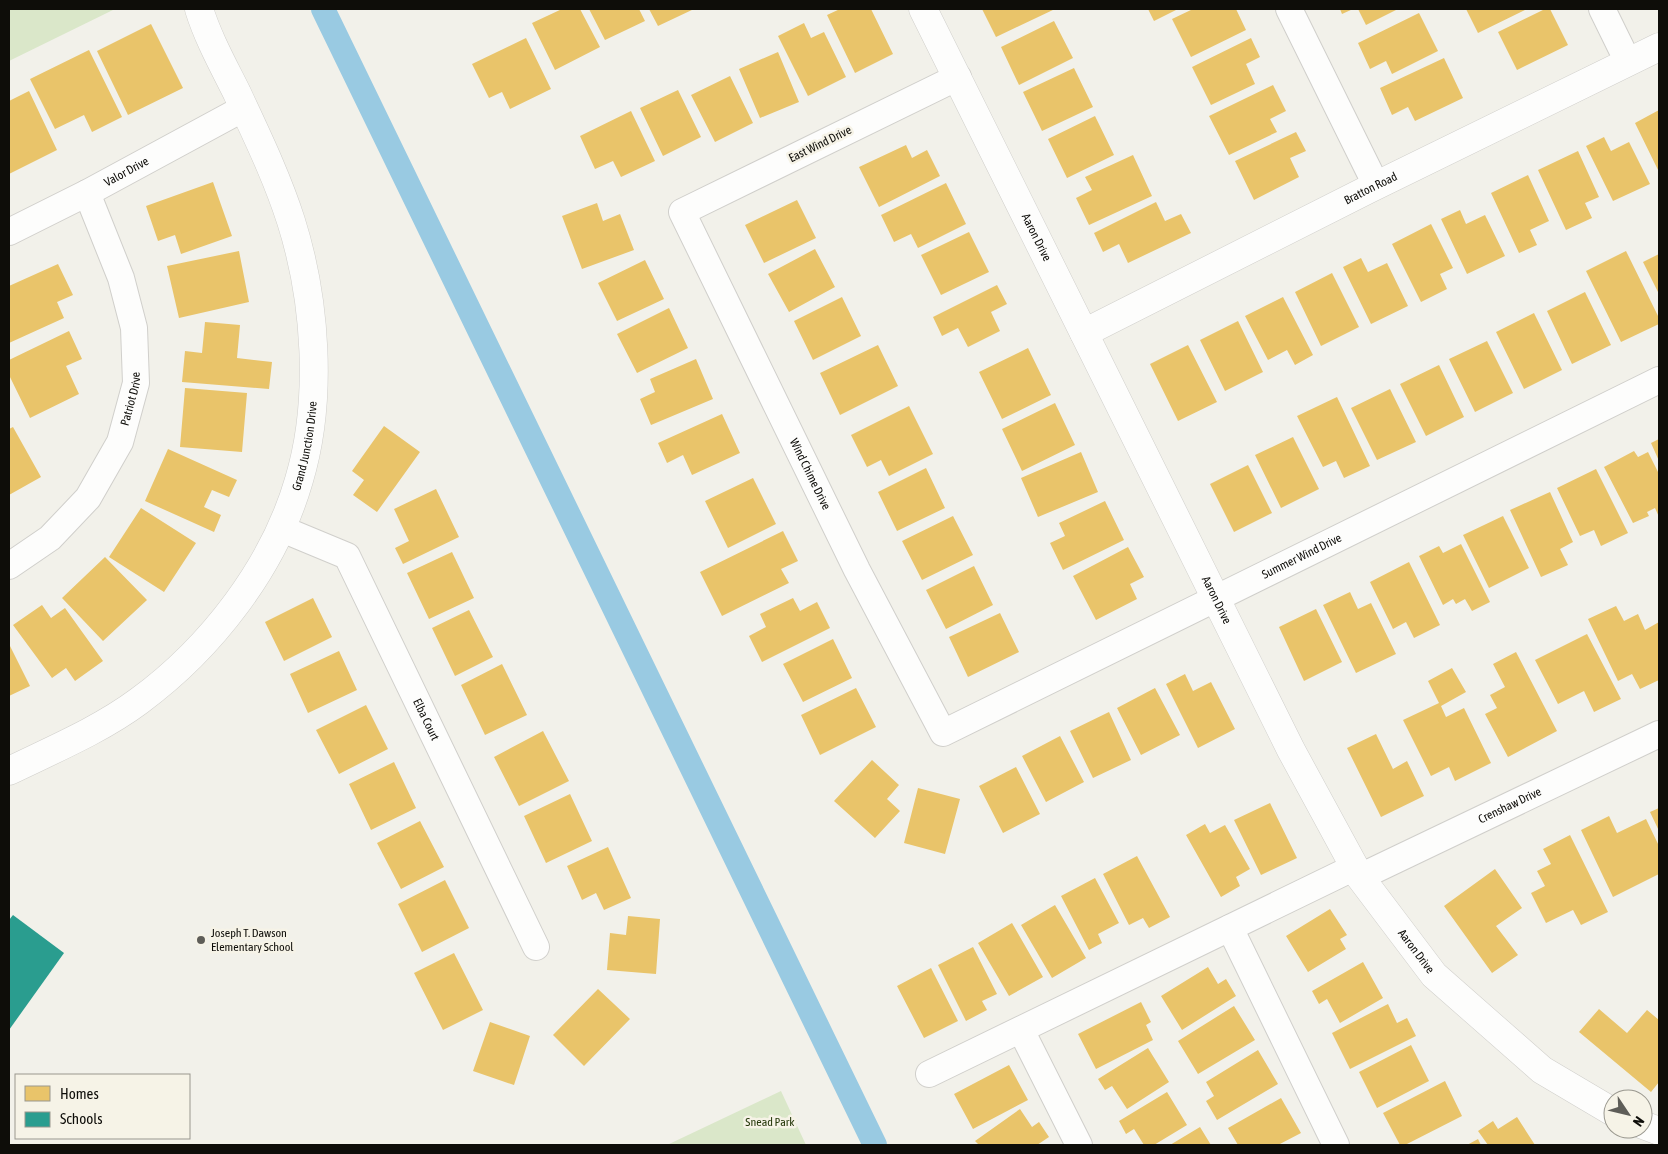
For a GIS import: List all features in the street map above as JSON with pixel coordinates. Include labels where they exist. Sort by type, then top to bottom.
[{"type":"street","name":"Grand Junction Drive","points":[[9,771],[86,733],[138,702],[181,666],[217,627],[251,582],[282,529],[300,480],[308,431],[313,379],[313,323],[305,270],[290,219],[244,108],[206,31],[200,9]]},
{"type":"street","name":"Aaron Drive","points":[[923,9],[958,76],[1291,750],[1358,872],[1434,975],[1542,1070],[1603,1106]]},
{"type":"street","points":[[1289,9],[1376,185]]},
{"type":"street","points":[[1602,9],[1628,62]]},
{"type":"street","name":"Bratton Road","points":[[1084,333],[1376,185],[1659,47]]},
{"type":"street","name":"East Wind Drive","points":[[682,212],[958,76]]},
{"type":"street","name":"Valor Drive","points":[[9,232],[87,193],[244,108]]},
{"type":"street","name":"Patriot Drive","points":[[9,566],[50,538],[88,498],[120,442],[136,383],[134,328],[121,278],[87,193]]},
{"type":"street","name":"Wind Chime Drive","points":[[682,212],[857,570],[943,733]]},
{"type":"street","name":"Summer Wind Drive","points":[[943,733],[1071,672],[1215,597],[1659,380]]},
{"type":"street","name":"Elba Court","points":[[282,529],[347,556],[536,947]]},
{"type":"street","name":"Crenshaw Drive","points":[[930,1074],[1230,928],[1358,872],[1659,734]]},
{"type":"street","points":[[1230,928],[1336,1145]]},
{"type":"street","points":[[1021,1030],[1079,1145]]},
{"type":"green space","points":[[9,9],[115,9],[9,61]]},
{"type":"green space","name":"Snead Park","points":[[781,1091],[806,1145],[667,1145]]},
{"type":"building: Homes","points":[[562,9],[580,9],[600,47],[555,70],[532,23]]},
{"type":"building: Homes","points":[[589,9],[639,9],[645,21],[605,40]]},
{"type":"building: Homes","points":[[649,9],[694,9],[658,26]]},
{"type":"building: Homes","points":[[840,9],[871,9],[893,54],[855,73],[827,15]]},
{"type":"building: Homes","points":[[982,9],[1055,9],[996,37]]},
{"type":"building: Homes","points":[[1148,9],[1178,9],[1154,21]]},
{"type":"building: Homes","points":[[1193,9],[1236,9],[1246,30],[1191,57],[1172,19]]},
{"type":"building: Homes","points":[[1340,9],[1353,9],[1342,14]]},
{"type":"building: Homes","points":[[1358,9],[1398,9],[1366,25]]},
{"type":"building: Homes","points":[[1466,9],[1527,9],[1478,33]]},
{"type":"building: Homes","points":[[1545,9],[1550,9],[1568,45],[1517,70],[1498,32]]},
{"type":"building: Homes","points":[[1419,13],[1438,51],[1392,74],[1386,61],[1370,69],[1358,43]]},
{"type":"building: Homes","points":[[1054,21],[1073,58],[1019,85],[1001,47]]},
{"type":"building: Homes","points":[[804,23],[811,38],[824,32],[846,77],[808,96],[778,36]]},
{"type":"building: Homes","points":[[151,24],[183,88],[128,115],[97,51]]},
{"type":"building: Homes","points":[[526,38],[551,89],[510,109],[502,92],[489,98],[472,64]]},
{"type":"building: Homes","points":[[1251,38],[1260,57],[1246,64],[1255,84],[1211,105],[1192,67]]},
{"type":"building: Homes","points":[[89,50],[122,117],[92,132],[84,115],[55,129],[30,79]]},
{"type":"building: Homes","points":[[778,52],[799,102],[760,118],[739,69]]},
{"type":"building: Homes","points":[[1444,58],[1463,98],[1415,121],[1408,107],[1392,115],[1380,88]]},
{"type":"building: Homes","points":[[1074,68],[1093,107],[1042,131],[1023,92]]},
{"type":"building: Homes","points":[[730,76],[753,123],[715,142],[691,95]]},
{"type":"building: Homes","points":[[1273,85],[1286,111],[1270,119],[1277,132],[1229,155],[1209,116]]},
{"type":"building: Homes","points":[[678,90],[701,137],[663,156],[640,108]]},
{"type":"building: Homes","points":[[29,91],[57,150],[9,174],[9,101]]},
{"type":"building: Homes","points":[[1659,110],[1659,172],[1635,123]]},
{"type":"building: Homes","points":[[631,111],[655,161],[621,177],[613,161],[595,169],[580,136]]},
{"type":"building: Homes","points":[[1095,116],[1114,155],[1067,178],[1048,139]]},
{"type":"building: Homes","points":[[1296,132],[1306,151],[1290,158],[1299,177],[1254,200],[1235,161]]},
{"type":"building: Homes","points":[[1604,137],[1611,151],[1629,142],[1650,184],[1613,201],[1586,146]]},
{"type":"building: Homes","points":[[906,145],[912,158],[927,150],[940,176],[879,207],[859,167]]},
{"type":"building: Homes","points":[[1578,151],[1599,197],[1585,203],[1592,218],[1566,230],[1538,170]]},
{"type":"building: Homes","points":[[1133,155],[1152,196],[1089,225],[1076,198],[1092,190],[1085,177]]},
{"type":"building: Homes","points":[[1528,175],[1549,221],[1530,230],[1537,245],[1519,253],[1491,193]]},
{"type":"building: Homes","points":[[213,182],[232,236],[181,254],[175,235],[158,241],[146,206]]},
{"type":"building: Homes","points":[[946,183],[966,224],[918,248],[911,234],[894,242],[881,215]]},
{"type":"building: Homes","points":[[797,200],[816,238],[764,263],[745,225]]},
{"type":"building: Homes","points":[[1156,202],[1165,221],[1181,214],[1191,233],[1128,263],[1119,244],[1103,252],[1094,233]]},
{"type":"building: Homes","points":[[597,203],[603,221],[620,214],[634,250],[582,269],[562,216]]},
{"type":"building: Homes","points":[[1460,210],[1466,224],[1485,215],[1505,256],[1467,274],[1441,219]]},
{"type":"building: Homes","points":[[1431,224],[1453,268],[1440,274],[1447,289],[1421,302],[1392,244]]},
{"type":"building: Homes","points":[[969,232],[989,272],[941,295],[921,255]]},
{"type":"building: Homes","points":[[815,249],[835,287],[789,312],[768,274]]},
{"type":"building: Homes","points":[[239,251],[249,302],[179,318],[167,266]]},
{"type":"building: Homes","points":[[1626,251],[1659,318],[1659,324],[1621,342],[1586,271]]},
{"type":"building: Homes","points":[[1659,254],[1659,294],[1643,262]]},
{"type":"building: Homes","points":[[1361,258],[1368,272],[1387,263],[1408,306],[1371,324],[1343,267]]},
{"type":"building: Homes","points":[[645,260],[664,299],[617,321],[598,283]]},
{"type":"building: Homes","points":[[58,264],[73,295],[57,302],[64,318],[9,343],[9,286]]},
{"type":"building: Homes","points":[[1332,273],[1359,327],[1321,346],[1295,292]]},
{"type":"building: Homes","points":[[997,285],[1007,304],[991,312],[1000,331],[968,347],[958,328],[942,336],[933,317]]},
{"type":"building: Homes","points":[[1585,292],[1611,345],[1572,364],[1547,311]]},
{"type":"building: Homes","points":[[842,297],[861,336],[813,360],[794,321]]},
{"type":"building: Homes","points":[[1283,297],[1313,355],[1295,365],[1287,350],[1268,360],[1245,316]]},
{"type":"building: Homes","points":[[669,308],[688,348],[637,373],[617,334]]},
{"type":"building: Homes","points":[[1534,313],[1562,370],[1524,389],[1496,332]]},
{"type":"building: Homes","points":[[1238,321],[1263,372],[1225,391],[1200,340]]},
{"type":"building: Homes","points":[[205,322],[240,325],[237,358],[272,362],[269,389],[182,382],[185,351],[202,353]]},
{"type":"building: Homes","points":[[69,331],[82,359],[66,366],[79,394],[30,418],[9,375],[9,360]]},
{"type":"building: Homes","points":[[1487,341],[1513,393],[1475,412],[1449,359]]},
{"type":"building: Homes","points":[[878,345],[898,386],[840,415],[820,373]]},
{"type":"building: Homes","points":[[1188,345],[1217,402],[1178,421],[1150,364]]},
{"type":"building: Homes","points":[[1028,348],[1051,395],[1002,419],[979,372]]},
{"type":"building: Homes","points":[[696,359],[713,399],[651,425],[640,399],[655,392],[650,379]]},
{"type":"building: Homes","points":[[1439,365],[1464,417],[1426,436],[1400,384]]},
{"type":"building: Homes","points":[[185,388],[247,393],[242,452],[180,447]]},
{"type":"building: Homes","points":[[1390,389],[1416,442],[1377,460],[1351,408]]},
{"type":"building: Homes","points":[[1337,397],[1370,466],[1344,478],[1336,461],[1323,467],[1297,416]]},
{"type":"building: Homes","points":[[1055,403],[1075,445],[1022,471],[1002,429]]},
{"type":"building: Homes","points":[[909,406],[933,454],[889,476],[881,460],[867,467],[851,435]]},
{"type":"building: Homes","points":[[722,414],[740,453],[692,475],[683,455],[667,463],[658,443]]},
{"type":"building: Homes","points":[[384,426],[420,452],[377,512],[353,495],[364,480],[352,471]]},
{"type":"building: Homes","points":[[13,427],[41,477],[9,495],[9,429]]},
{"type":"building: Homes","points":[[1293,437],[1319,489],[1281,508],[1255,455]]},
{"type":"building: Homes","points":[[1659,439],[1659,461],[1651,443]]},
{"type":"building: Homes","points":[[168,449],[237,480],[229,497],[212,490],[204,507],[221,515],[214,532],[145,501]]},
{"type":"building: Homes","points":[[1634,451],[1638,457],[1648,452],[1659,474],[1659,517],[1655,508],[1647,512],[1649,516],[1633,523],[1604,467]]},
{"type":"building: Homes","points":[[1081,452],[1098,492],[1038,517],[1021,478]]},
{"type":"building: Homes","points":[[1248,465],[1272,513],[1234,532],[1210,484]]},
{"type":"building: Homes","points":[[926,468],[945,508],[897,531],[878,492]]},
{"type":"building: Homes","points":[[1596,469],[1628,533],[1601,546],[1594,530],[1580,536],[1557,488]]},
{"type":"building: Homes","points":[[753,478],[776,524],[728,548],[705,501]]},
{"type":"building: Homes","points":[[436,489],[459,537],[403,564],[395,548],[409,541],[394,509]]},
{"type":"building: Homes","points":[[1550,492],[1573,542],[1560,549],[1568,565],[1541,577],[1510,510]]},
{"type":"building: Homes","points":[[1105,501],[1124,540],[1063,570],[1050,543],[1065,536],[1059,523]]},
{"type":"building: Homes","points":[[141,508],[196,543],[164,592],[109,557]]},
{"type":"building: Homes","points":[[953,516],[973,555],[922,580],[902,541]]},
{"type":"building: Homes","points":[[1503,516],[1529,568],[1489,588],[1463,535]]},
{"type":"building: Homes","points":[[783,531],[798,561],[781,569],[789,583],[722,616],[700,572]]},
{"type":"building: Homes","points":[[1461,544],[1490,602],[1472,611],[1465,599],[1456,604],[1453,599],[1443,605],[1419,556],[1439,546],[1443,553]]},
{"type":"building: Homes","points":[[1128,547],[1144,577],[1130,584],[1137,599],[1096,620],[1073,576]]},
{"type":"building: Homes","points":[[452,552],[474,598],[429,619],[407,573]]},
{"type":"building: Homes","points":[[105,557],[147,600],[103,641],[62,598]]},
{"type":"building: Homes","points":[[1409,562],[1440,625],[1414,638],[1406,622],[1393,629],[1370,582]]},
{"type":"building: Homes","points":[[974,566],[993,605],[946,629],[926,590]]},
{"type":"building: Homes","points":[[1350,592],[1358,609],[1371,603],[1396,654],[1356,673],[1323,605]]},
{"type":"building: Homes","points":[[313,598],[332,637],[284,661],[265,622]]},
{"type":"building: Homes","points":[[793,598],[800,611],[817,602],[830,628],[762,662],[749,636],[766,627],[760,614]]},
{"type":"building: Homes","points":[[42,605],[51,618],[65,608],[103,661],[75,681],[66,668],[52,678],[13,625]]},
{"type":"building: Homes","points":[[1616,606],[1624,621],[1638,614],[1645,630],[1659,622],[1659,680],[1640,689],[1632,674],[1618,681],[1588,619]]},
{"type":"building: Homes","points":[[1316,609],[1342,662],[1304,681],[1279,627]]},
{"type":"building: Homes","points":[[469,610],[493,657],[455,676],[432,628]]},
{"type":"building: Homes","points":[[1000,613],[1019,652],[968,677],[949,637]]},
{"type":"building: Homes","points":[[1587,634],[1621,699],[1594,712],[1584,691],[1558,704],[1535,660]]},
{"type":"building: Homes","points":[[833,639],[852,678],[803,702],[783,664]]},
{"type":"building: Homes","points":[[9,644],[30,686],[9,696]]},
{"type":"building: Homes","points":[[339,651],[357,690],[308,713],[290,674]]},
{"type":"building: Homes","points":[[1516,652],[1557,731],[1508,757],[1485,714],[1497,708],[1490,695],[1505,687],[1493,664]]},
{"type":"building: Homes","points":[[502,664],[527,715],[485,735],[461,685]]},
{"type":"building: Homes","points":[[1452,668],[1466,692],[1441,706],[1446,717],[1464,708],[1491,763],[1455,781],[1449,767],[1431,776],[1403,720],[1439,703],[1428,681]]},
{"type":"building: Homes","points":[[1185,674],[1193,691],[1211,682],[1235,729],[1198,748],[1166,684]]},
{"type":"building: Homes","points":[[856,688],[876,727],[820,755],[801,715]]},
{"type":"building: Homes","points":[[1155,688],[1180,735],[1141,755],[1117,708]]},
{"type":"building: Homes","points":[[366,705],[388,749],[339,774],[316,730]]},
{"type":"building: Homes","points":[[1109,712],[1131,760],[1093,778],[1070,731]]},
{"type":"building: Homes","points":[[543,731],[569,781],[519,806],[494,757]]},
{"type":"building: Homes","points":[[1376,734],[1393,769],[1407,761],[1424,796],[1381,817],[1347,748]]},
{"type":"building: Homes","points":[[1060,736],[1084,782],[1046,802],[1022,756]]},
{"type":"building: Homes","points":[[872,760],[899,785],[887,799],[900,811],[875,838],[834,801]]},
{"type":"building: Homes","points":[[394,762],[416,808],[371,830],[349,784]]},
{"type":"building: Homes","points":[[1016,767],[1040,814],[1003,833],[979,786]]},
{"type":"building: Homes","points":[[918,788],[960,799],[945,854],[904,843]]},
{"type":"building: Homes","points":[[570,794],[592,841],[546,863],[524,816]]},
{"type":"building: Homes","points":[[1270,803],[1297,858],[1261,875],[1234,820]]},
{"type":"building: Homes","points":[[1659,808],[1659,831],[1650,812]]},
{"type":"building: Homes","points":[[1609,816],[1617,833],[1646,819],[1659,846],[1659,874],[1613,897],[1581,830]]},
{"type":"building: Homes","points":[[420,821],[444,867],[401,889],[377,843]]},
{"type":"building: Homes","points":[[1205,824],[1210,833],[1225,825],[1250,869],[1236,877],[1240,886],[1221,897],[1186,835]]},
{"type":"building: Homes","points":[[1570,835],[1608,912],[1581,925],[1573,910],[1546,923],[1531,893],[1545,886],[1537,871],[1551,864],[1543,849]]},
{"type":"building: Homes","points":[[608,847],[631,898],[604,910],[596,893],[582,900],[567,866]]},
{"type":"building: Homes","points":[[1137,856],[1170,917],[1149,928],[1143,918],[1129,925],[1103,874]]},
{"type":"building: Homes","points":[[1495,869],[1522,908],[1496,926],[1518,955],[1492,973],[1444,906]]},
{"type":"building: Homes","points":[[1095,878],[1119,923],[1098,934],[1102,943],[1089,950],[1061,896]]},
{"type":"building: Homes","points":[[445,880],[469,928],[422,952],[398,904]]},
{"type":"building: Homes","points":[[1055,905],[1086,958],[1052,978],[1021,925]]},
{"type":"building: Homes","points":[[1330,909],[1347,935],[1340,939],[1346,949],[1308,972],[1286,936]]},
{"type":"building: Homes","points":[[628,916],[660,919],[656,974],[607,970],[610,933],[626,935]]},
{"type":"building: Homes","points":[[1012,923],[1043,977],[1009,996],[978,943]]},
{"type":"building: Homes","points":[[973,947],[997,994],[982,1001],[987,1010],[966,1021],[938,965]]},
{"type":"building: Homes","points":[[454,953],[483,1010],[443,1030],[414,973]]},
{"type":"building: Homes","points":[[1363,962],[1383,998],[1340,1023],[1327,999],[1319,1004],[1312,991]]},
{"type":"building: Homes","points":[[1208,967],[1218,984],[1226,979],[1236,996],[1182,1030],[1161,996]]},
{"type":"building: Homes","points":[[931,968],[958,1021],[924,1038],[897,986]]},
{"type":"building: Homes","points":[[598,989],[630,1019],[584,1066],[553,1035]]},
{"type":"building: Homes","points":[[1141,1002],[1151,1022],[1146,1025],[1153,1040],[1096,1069],[1078,1034]]},
{"type":"building: Homes","points":[[1388,1004],[1397,1023],[1407,1018],[1416,1036],[1350,1069],[1332,1033]]},
{"type":"building: Homes","points":[[1234,1006],[1255,1040],[1198,1074],[1178,1041]]},
{"type":"building: Homes","points":[[1599,1009],[1627,1033],[1647,1010],[1659,1020],[1659,1082],[1653,1090],[1647,1089],[1579,1032]]},
{"type":"building: Homes","points":[[490,1022],[530,1036],[514,1085],[473,1071]]},
{"type":"building: Homes","points":[[1411,1045],[1429,1081],[1377,1108],[1359,1072]]},
{"type":"building: Homes","points":[[1148,1048],[1169,1082],[1127,1109],[1112,1086],[1105,1090],[1098,1079]]},
{"type":"building: Homes","points":[[1258,1050],[1278,1084],[1217,1120],[1206,1101],[1214,1096],[1206,1082]]},
{"type":"building: Homes","points":[[1009,1065],[1028,1100],[973,1129],[954,1094]]},
{"type":"building: Homes","points":[[1445,1081],[1462,1116],[1405,1145],[1400,1145],[1383,1113]]},
{"type":"building: Homes","points":[[1167,1092],[1187,1125],[1154,1145],[1144,1145],[1134,1129],[1126,1134],[1119,1121]]},
{"type":"building: Homes","points":[[1281,1098],[1301,1133],[1278,1145],[1238,1145],[1228,1128]]},
{"type":"building: Homes","points":[[1020,1109],[1032,1127],[1039,1122],[1049,1137],[1037,1145],[979,1145],[975,1141]]},
{"type":"building: Homes","points":[[1517,1117],[1535,1145],[1488,1145],[1478,1131],[1493,1121],[1498,1129]]},
{"type":"building: Homes","points":[[1200,1127],[1211,1145],[1170,1145]]},
{"type":"building: Homes","points":[[1478,1139],[1481,1145],[1467,1145]]},
{"type":"building: Schools","points":[[13,915],[64,953],[9,1030],[9,920]]},
{"type":"waterway","points":[[323,9],[875,1145]]},
{"type":"place","name":"Joseph T. Dawson Elementary School","points":[[201,940]]}]
